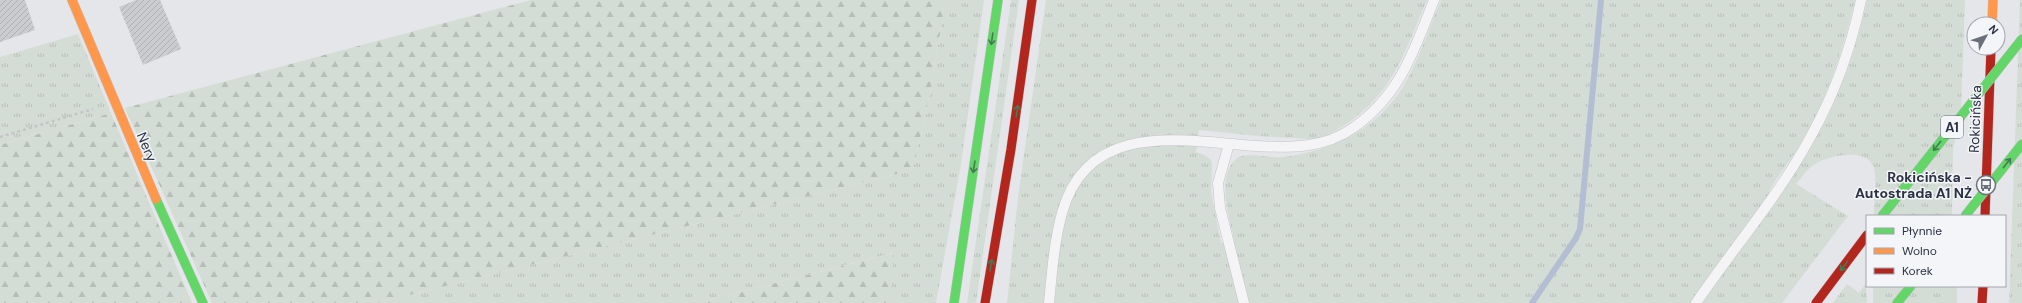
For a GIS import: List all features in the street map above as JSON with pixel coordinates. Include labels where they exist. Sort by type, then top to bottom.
[{"type":"main road","name":"Nery","points":[[72,0],[113,103],[152,194],[202,303]]},
{"type":"main road","points":[[953,303],[998,0]]},
{"type":"main road","points":[[985,303],[1011,149],[1032,0]]},
{"type":"main road","points":[[1992,16],[1993,0]]},
{"type":"main road","name":"A1","points":[[1883,215],[2022,39]]},
{"type":"main road","name":"Rokicińska","points":[[1985,215],[1991,56]]},
{"type":"main road","points":[[1966,215],[2022,144]]},
{"type":"main road","points":[[998,288],[1011,149]]},
{"type":"main road","points":[[1816,303],[1866,236]]},
{"type":"main road","points":[[1898,303],[1910,287]]},
{"type":"main road","points":[[1982,303],[1983,287]]},
{"type":"lane","points":[[1049,303],[1062,213],[1071,188],[1086,169],[1095,161],[1114,150],[1142,141],[1275,147],[1306,146],[1325,142],[1353,128],[1380,105],[1397,83],[1410,60],[1434,0]]},
{"type":"lane","points":[[1696,303],[1793,166],[1812,136],[1840,74],[1852,38],[1861,0]]},
{"type":"lane","points":[[1229,144],[1218,183],[1220,208],[1244,303]]},
{"type":"path","points":[[0,137],[113,103]]},
{"type":"green space","points":[[531,0],[945,0],[933,79],[913,170],[377,303],[212,303],[125,108]]},
{"type":"green space","points":[[945,0],[984,0],[961,164],[936,303],[890,303],[893,253],[697,303],[377,303],[913,170],[933,79]]},
{"type":"green space","points":[[1011,0],[1019,0],[976,303],[967,303]]},
{"type":"green space","points":[[1046,0],[1427,0],[1406,50],[1389,81],[1367,108],[1336,130],[1322,137],[1308,139],[1257,136],[1199,130],[1196,152],[1208,157],[1212,163],[1211,192],[1221,243],[1234,240],[1227,209],[1225,187],[1230,167],[1236,159],[1251,155],[1283,157],[1321,149],[1339,142],[1371,123],[1398,95],[1408,78],[1441,0],[1855,0],[1839,58],[1817,113],[1798,148],[1769,191],[1777,197],[1814,141],[1835,101],[1859,34],[1867,0],[1965,0],[1961,111],[1953,150],[1952,215],[1874,215],[1875,174],[1872,164],[1867,159],[1861,156],[1845,155],[1828,158],[1815,164],[1796,184],[1848,216],[1782,303],[1007,303],[1018,197]]},
{"type":"green space","points":[[2020,0],[2022,0],[2022,303],[2009,303]]},
{"type":"green space","points":[[78,34],[111,113],[0,145],[0,57]]},
{"type":"green space","points":[[111,113],[192,303],[0,303],[0,145]]},
{"type":"green space","points":[[894,253],[890,303],[697,303]]},
{"type":"green space","points":[[1866,283],[1867,303],[1833,303],[1847,284],[1859,293]]},
{"type":"green space","points":[[1873,287],[1957,287],[1957,303],[1873,303]]},
{"type":"building","points":[[0,0],[25,0],[35,30],[0,42]]},
{"type":"building","points":[[136,0],[160,0],[181,49],[143,65],[119,7]]},
{"type":"waterway","points":[[1532,303],[1576,238],[1580,229],[1601,0]]},
{"type":"traffic: fast","points":[[954,303],[998,0]]},
{"type":"traffic: fast","points":[[1883,215],[2022,39]]},
{"type":"traffic: fast","points":[[1966,215],[2022,144]]},
{"type":"traffic: fast","points":[[156,199],[203,303]]},
{"type":"traffic: fast","points":[[1897,303],[1910,287]]},
{"type":"traffic: slow","points":[[72,0],[156,199]]},
{"type":"traffic: slow","points":[[1992,16],[1993,0]]},
{"type":"traffic: jam","points":[[985,303],[1011,149],[1032,0]]},
{"type":"traffic: jam","points":[[1985,215],[1991,56]]},
{"type":"traffic: jam","points":[[1816,303],[1866,236]]},
{"type":"traffic: jam","points":[[1982,303],[1983,287]]},
{"type":"place","name":"Rokicińska - Autostrada A1 NŻ","points":[[1986,185]]}]
